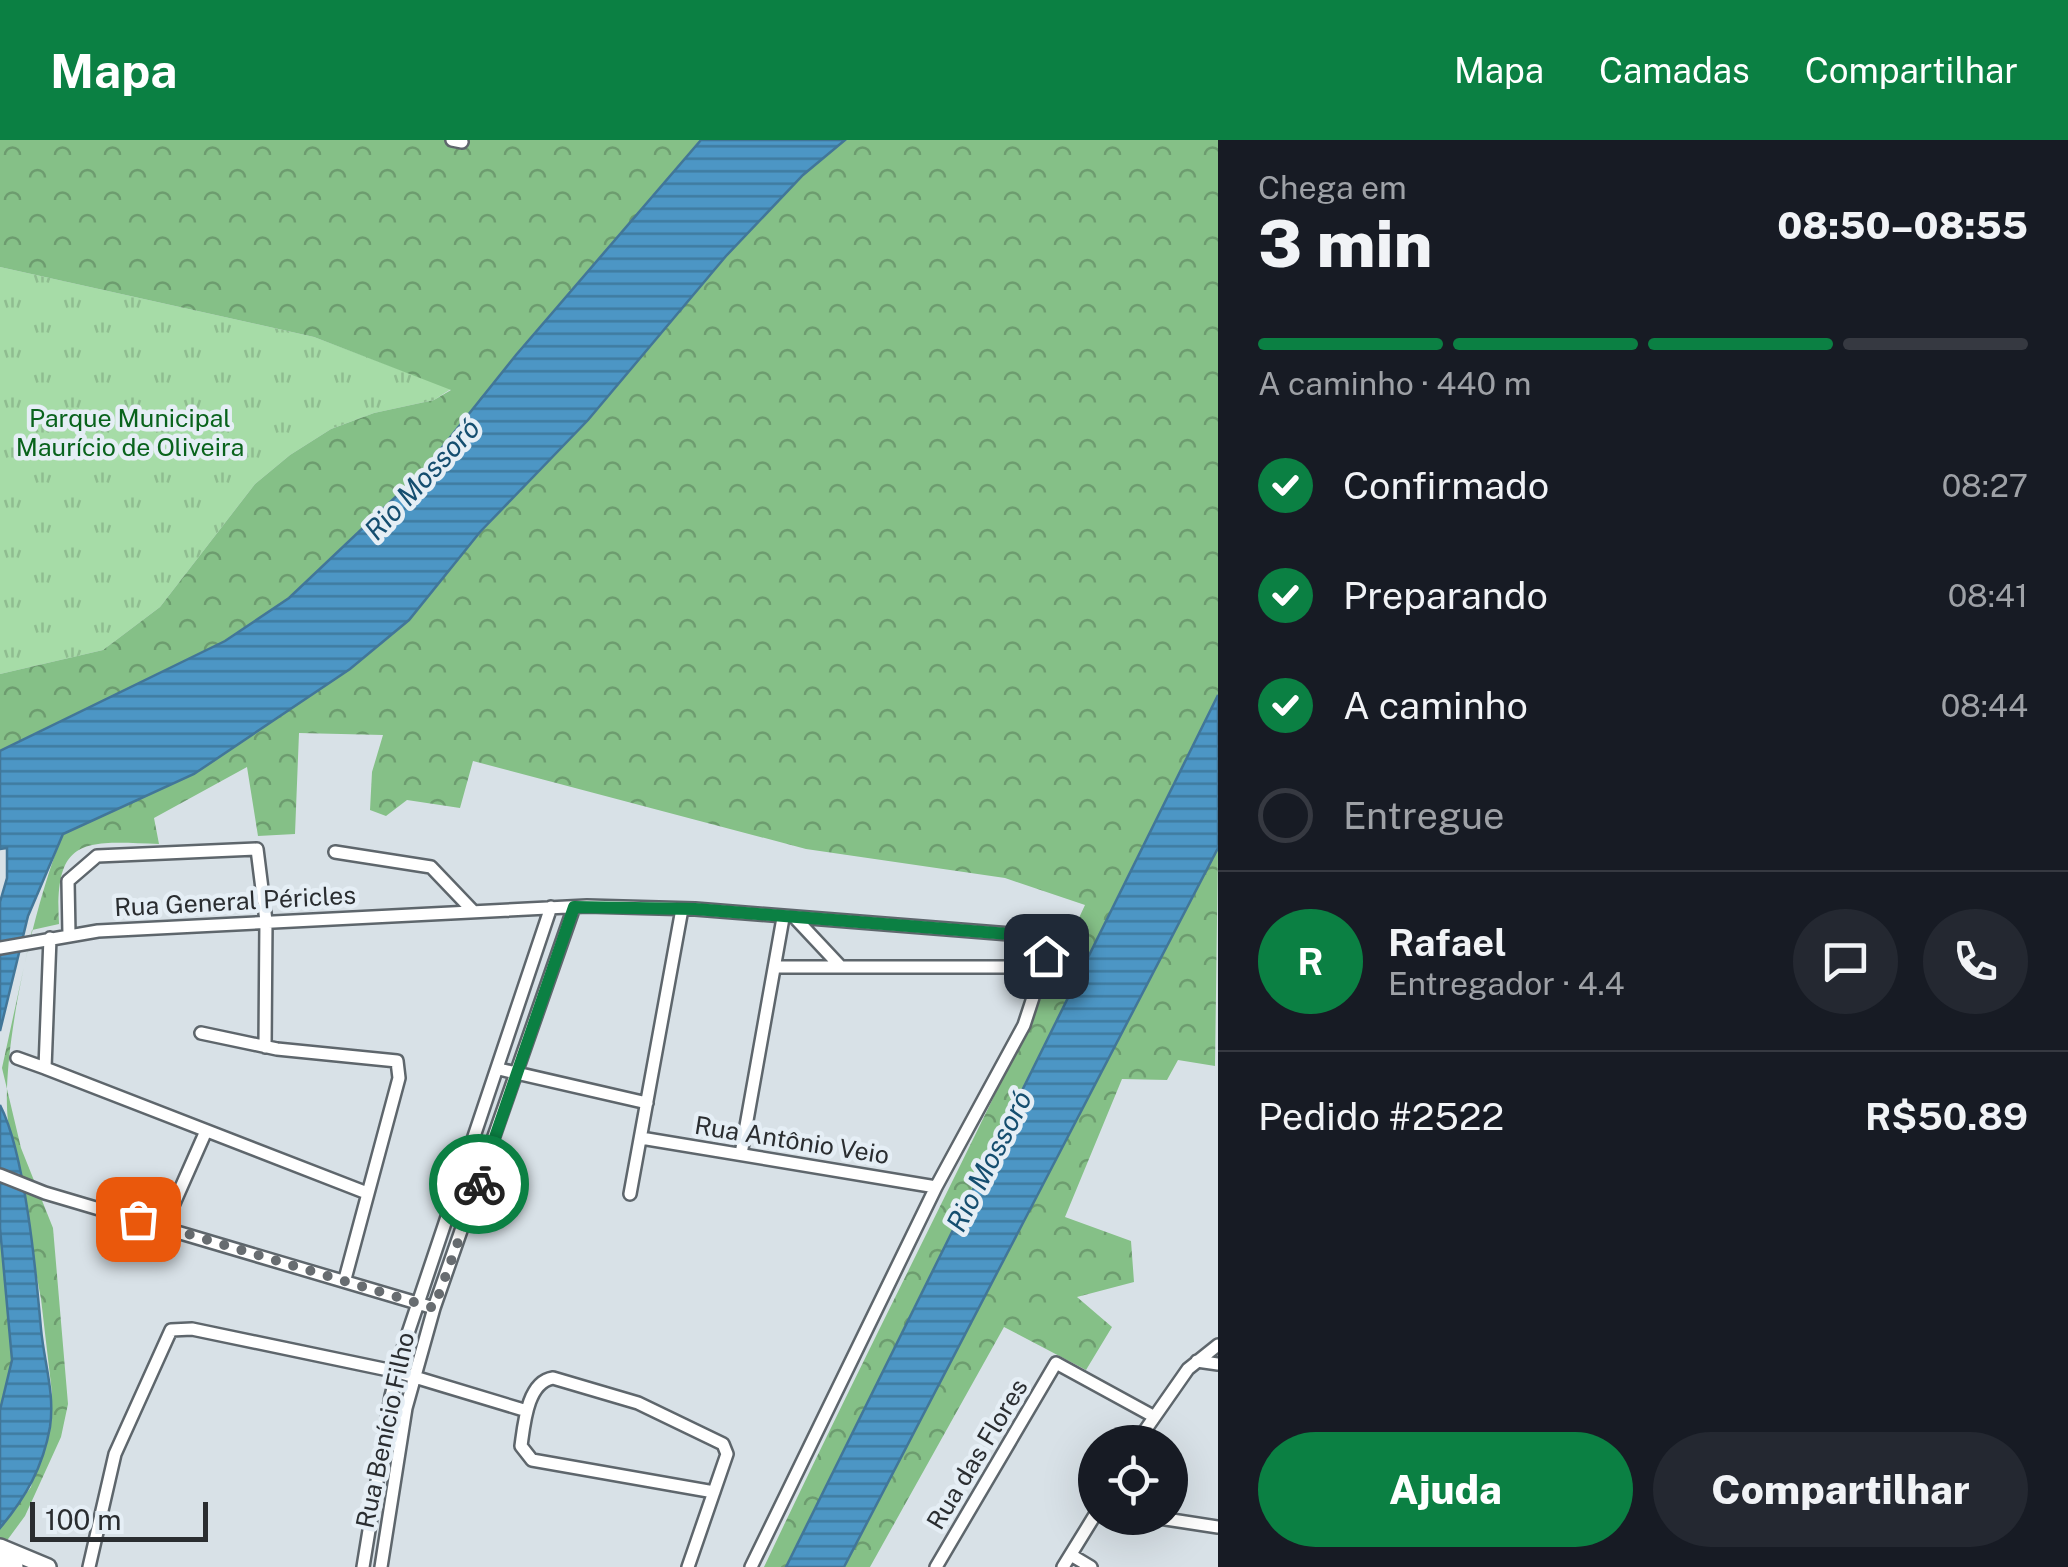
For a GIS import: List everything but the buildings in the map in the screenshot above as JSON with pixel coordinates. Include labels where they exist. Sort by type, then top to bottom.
[{"type":"main road","points":[[7,1558],[48,1567]]},
{"type":"street","points":[[70,935],[68,881],[86,861],[97,856],[257,850],[266,922],[265,1047]]},
{"type":"street","name":"Rua General Péricles","points":[[335,852],[431,868],[474,911]]},
{"type":"street","name":"Rua Benício Filho","points":[[363,1567],[379,1462],[417,1304],[551,907]]},
{"type":"street","name":"Rua General Péricles","points":[[0,948],[70,935],[574,907],[682,909],[1035,936],[1048,943],[1042,966]]},
{"type":"street","name":"Rua Benício Filho","points":[[381,1567],[414,1376],[434,1308],[574,907]]},
{"type":"street","points":[[630,1194],[682,909]]},
{"type":"street","points":[[741,1154],[789,918],[841,968]]},
{"type":"street","points":[[45,1068],[50,938]]},
{"type":"street","points":[[750,1567],[936,1186],[1024,1025],[1042,966],[776,967]]},
{"type":"street","points":[[201,1033],[265,1047],[397,1061],[399,1078],[345,1280]]},
{"type":"street","points":[[17,1058],[368,1193]]},
{"type":"street","points":[[499,1070],[646,1103]]},
{"type":"street","points":[[164,1226],[206,1131]]},
{"type":"street","name":"Rua Antônio Veio","points":[[641,1138],[936,1186]]},
{"type":"street","points":[[0,1175],[45,1193],[434,1308]]},
{"type":"street","points":[[89,1567],[114,1454],[170,1330],[192,1329],[398,1372],[527,1411]]},
{"type":"street","points":[[1147,1425],[1198,1360],[1218,1345]]},
{"type":"street","points":[[1198,1360],[1218,1364]]},
{"type":"street","name":"Rua das Flores","points":[[936,1567],[1056,1363],[1152,1416]]},
{"type":"street","points":[[688,1567],[714,1492],[726,1449],[715,1438],[638,1403],[553,1378],[539,1385],[527,1411],[520,1446],[526,1456],[714,1492]]},
{"type":"street","points":[[379,1462],[396,1465]]},
{"type":"street","points":[[1188,1522],[1218,1526]]},
{"type":"street","points":[[1063,1567],[1082,1535]]},
{"type":"street","points":[[1070,1555],[1091,1567]]},
{"type":"green space","points":[[0,140],[701,140],[516,355],[424,470],[289,598],[225,641],[0,751],[0,674],[103,650],[160,607],[255,484],[290,455],[331,429],[374,413],[434,400],[451,390],[314,337],[0,267]]},
{"type":"green space","points":[[845,140],[1218,140],[1218,695],[786,1567],[764,1567],[1085,905],[1005,878],[806,849],[473,761],[460,808],[407,800],[386,816],[370,810],[372,772],[383,735],[299,733],[295,834],[258,836],[247,767],[154,818],[159,844],[111,843],[79,850],[62,874],[59,924],[33,930],[63,834],[194,774],[350,669],[588,420],[726,256],[803,175]]},
{"type":"green space","name":"Parque Municipal Maurício de Oliveira","points":[[0,267],[314,337],[451,389],[434,400],[374,413],[331,429],[290,455],[255,484],[160,607],[103,650],[0,674]]},
{"type":"green space","points":[[1218,848],[1215,1066],[1178,1060],[1167,1080],[1122,1079],[1065,1217],[1131,1241],[1134,1282],[1077,1297],[1112,1327],[1086,1370],[1004,1327],[870,1567],[844,1567]]},
{"type":"green space","points":[[33,930],[15,1018],[7,1089],[2,1068]]},
{"type":"green space","points":[[7,1089],[21,1148],[53,1228],[68,1404],[61,1437],[25,1516],[0,1550],[0,1528],[31,1487],[52,1393],[41,1299],[8,1121]]},
{"type":"green space","points":[[0,1228],[12,1360],[0,1410]]},
{"type":"water","name":"Rio Mossoró","points":[[701,140],[845,140],[803,175],[726,256],[588,420],[480,532],[409,620],[350,669],[194,774],[63,834],[28,916],[0,1031],[0,902],[7,878],[7,848],[0,849],[0,751],[225,641],[289,598],[424,470],[516,355]]},
{"type":"water","name":"Rio Mossoró","points":[[1218,695],[1218,848],[844,1567],[786,1567]]},
{"type":"water","points":[[0,1105],[16,1152],[28,1214],[51,1414],[38,1468],[0,1528],[0,1410],[12,1360],[0,1228]]},
{"type":"way so far","points":[[138,1219],[434,1308],[479,1184]]},
{"type":"route","points":[[479,1184],[574,907],[695,909],[855,925],[1035,936],[1048,943],[1046,956]]}]
